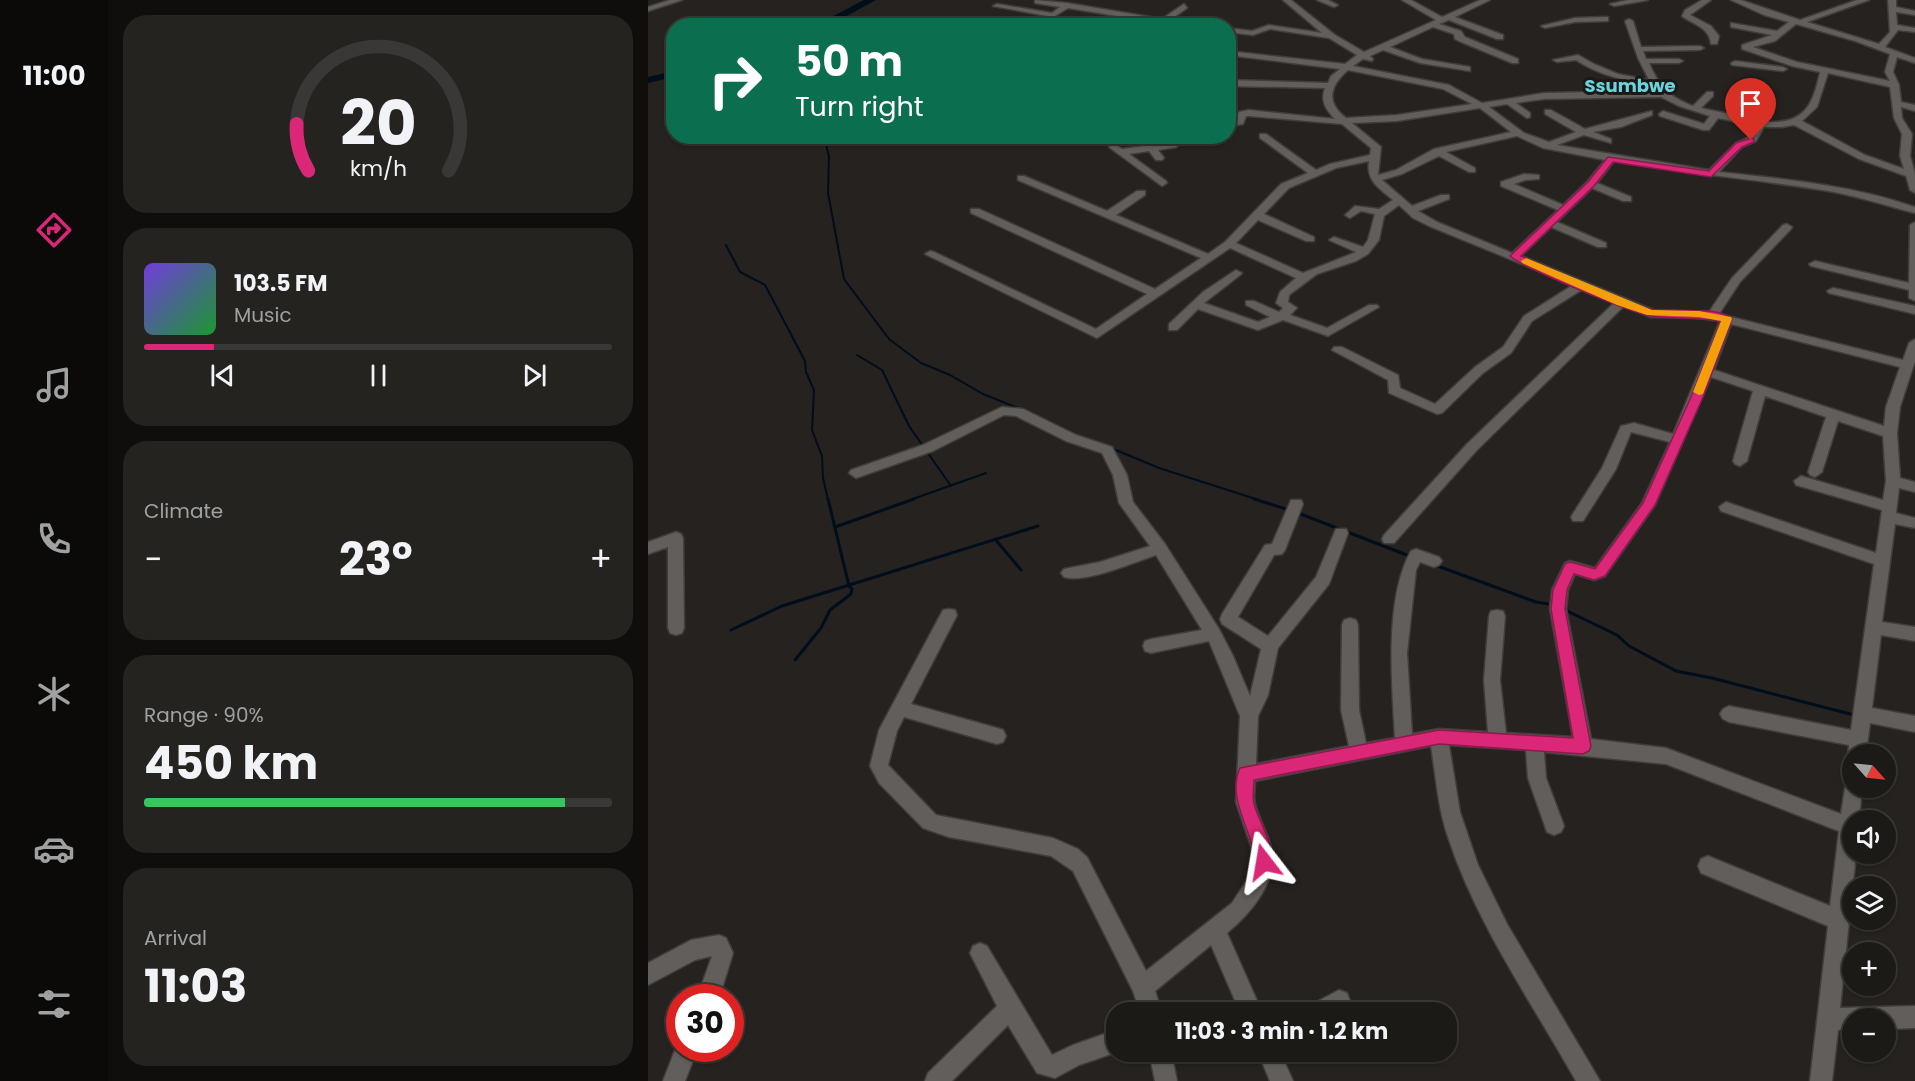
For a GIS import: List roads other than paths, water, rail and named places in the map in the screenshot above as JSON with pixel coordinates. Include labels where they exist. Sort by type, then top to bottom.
[{"type":"street","points":[[648,9],[678,0]]},
{"type":"street","points":[[1287,0],[1332,37],[1365,55],[1372,62],[1377,73]]},
{"type":"street","points":[[1321,0],[1334,5]]},
{"type":"street","points":[[1406,0],[1440,20],[1458,33],[1458,37],[1515,61]]},
{"type":"street","points":[[1486,0],[1365,55],[1345,67],[1330,86],[1327,95],[1327,102],[1336,115],[1376,147],[1372,172],[1375,179],[1417,216],[1454,234],[1515,256],[1621,303],[1651,313],[1712,316],[1727,319],[1906,365]]},
{"type":"street","points":[[1612,2],[1644,0]]},
{"type":"street","points":[[1707,0],[1688,12],[1686,16],[1708,28],[1715,36],[1714,42]]},
{"type":"street","points":[[1735,0],[1797,23],[1858,39],[1915,61]]},
{"type":"street","points":[[1751,7],[1764,0]]},
{"type":"street","points":[[1865,0],[1819,14],[1797,23],[1780,34],[1745,47],[1789,62],[1895,85]]},
{"type":"street","points":[[1880,48],[1894,32],[1892,0]]},
{"type":"street","points":[[1038,1],[1153,18],[1161,11]]},
{"type":"street","points":[[1612,2],[1622,9]]},
{"type":"street","points":[[997,6],[1053,15],[1067,5]]},
{"type":"street","points":[[1170,18],[1184,6]]},
{"type":"street","points":[[1894,9],[1915,14]]},
{"type":"street","points":[[1093,18],[1103,10]]},
{"type":"street","points":[[1545,26],[1575,20],[1605,19]]},
{"type":"street","points":[[1440,20],[1500,37]]},
{"type":"street","points":[[1629,21],[1644,62],[1662,94]]},
{"type":"street","points":[[1734,25],[1780,34]]},
{"type":"street","points":[[1895,27],[1915,30]]},
{"type":"street","points":[[1236,31],[1253,33],[1263,28],[1278,28],[1332,37]]},
{"type":"street","points":[[1383,47],[1460,75],[1484,107],[1518,133],[1546,146],[1611,159],[1711,174],[1823,187],[1885,200],[1915,210]]},
{"type":"street","points":[[1639,49],[1700,48]]},
{"type":"street","points":[[1894,53],[1889,72],[1895,85],[1894,95],[1898,104],[1898,118],[1911,143],[1905,156],[1915,190]]},
{"type":"street","points":[[1236,54],[1377,73],[1460,75]]},
{"type":"street","points":[[1557,60],[1578,57],[1591,66],[1616,76],[1657,84]]},
{"type":"street","points":[[1644,62],[1679,61]]},
{"type":"street","points":[[1779,80],[1783,69],[1789,62]]},
{"type":"street","points":[[1735,63],[1783,69]]},
{"type":"street","points":[[1236,122],[1240,122],[1242,114],[1249,113],[1277,114],[1316,121],[1343,121],[1397,118],[1450,109],[1484,107],[1544,96],[1662,94],[1695,109],[1716,115],[1779,126],[1805,116],[1810,110],[1820,93],[1824,70]]},
{"type":"street","points":[[1236,83],[1330,86]]},
{"type":"street","points":[[1711,174],[1739,145],[1753,139],[1761,123],[1760,108],[1748,89]]},
{"type":"street","points":[[1695,109],[1710,94]]},
{"type":"street","points":[[1546,146],[1583,132],[1618,125],[1649,113],[1620,95]]},
{"type":"street","points":[[1510,102],[1527,115]]},
{"type":"street","points":[[1898,104],[1915,108]]},
{"type":"street","points":[[1548,112],[1583,132],[1608,141]]},
{"type":"street","points":[[1663,114],[1706,128],[1716,115]]},
{"type":"street","points":[[1794,121],[1862,157],[1909,174]]},
{"type":"street","points":[[1375,179],[1399,172],[1437,151],[1518,133]]},
{"type":"street","points":[[1263,136],[1314,173]]},
{"type":"street","points":[[1162,183],[1117,150],[1173,145]]},
{"type":"street","points":[[1152,147],[1159,158]]},
{"type":"street","points":[[1437,151],[1472,170]]},
{"type":"street","points":[[930,254],[1097,334],[1229,244],[1285,186],[1350,161],[1374,157]]},
{"type":"street","points":[[1515,256],[1591,184],[1611,159]]},
{"type":"street","points":[[1536,177],[1524,177],[1505,184],[1564,209]]},
{"type":"street","points":[[1021,178],[1209,258]]},
{"type":"street","points":[[1591,184],[1627,199]]},
{"type":"street","points":[[1108,215],[1141,193]]},
{"type":"street","points":[[1411,210],[1444,197]]},
{"type":"street","points":[[1196,304],[1258,326],[1281,316],[1291,308],[1282,303],[1284,294],[1317,269],[1352,258],[1370,246],[1380,212],[1388,205],[1400,201]]},
{"type":"street","points":[[1350,216],[1359,208],[1380,212]]},
{"type":"street","points":[[975,211],[1156,294]]},
{"type":"street","points":[[1257,215],[1310,239]]},
{"type":"street","points":[[1550,223],[1602,245]]},
{"type":"street","points":[[1815,264],[1914,293],[1915,225]]},
{"type":"street","points":[[1712,316],[1736,280],[1787,227]]},
{"type":"street","points":[[1334,240],[1364,250]]},
{"type":"street","points":[[1229,244],[1304,277]]},
{"type":"street","points":[[1173,327],[1196,304],[1236,273]]},
{"type":"street","points":[[1338,350],[1394,378],[1394,390],[1437,410],[1479,370],[1507,350],[1528,319],[1581,285]]},
{"type":"street","points":[[1833,291],[1915,310]]},
{"type":"street","points":[[1250,303],[1328,332],[1373,307]]},
{"type":"street","points":[[1389,538],[1472,447],[1621,303]]},
{"type":"street","points":[[1583,746],[1559,607],[1560,590],[1568,569],[1574,568],[1598,574],[1622,545],[1648,505],[1707,372],[1727,319]]},
{"type":"street","points":[[1858,744],[1893,481],[1890,433],[1893,407],[1915,343]]},
{"type":"street","points":[[1707,372],[1737,380],[1760,390],[1890,433]]},
{"type":"street","points":[[1740,461],[1760,390]]},
{"type":"street","points":[[855,473],[925,449],[1002,411],[1018,412],[1071,438],[1107,450],[1120,475],[1126,502],[1160,548],[1226,656],[1249,716],[1245,802],[1261,846],[1264,862],[1259,879],[1239,910],[1143,987]]},
{"type":"street","points":[[1815,472],[1833,415]]},
{"type":"street","points":[[1578,517],[1609,469],[1626,429],[1634,428],[1677,440]]},
{"type":"street","points":[[1893,481],[1915,487]]},
{"type":"street","points":[[1801,482],[1889,512],[1915,524]]},
{"type":"street","points":[[1726,507],[1883,561]]},
{"type":"street","points":[[1270,646],[1228,619],[1270,549],[1277,550],[1293,509]]},
{"type":"street","points":[[1249,716],[1260,695],[1270,646],[1323,580],[1341,533]]},
{"type":"street","points":[[648,548],[676,537],[676,628]]},
{"type":"street","points":[[1069,573],[1100,568],[1160,548]]},
{"type":"street","points":[[1404,743],[1399,653],[1408,570],[1415,557],[1434,561]]},
{"type":"street","points":[[949,615],[888,730],[879,766],[885,777],[930,822],[949,828],[1053,847],[1071,856],[1080,864],[1143,987],[1148,1002]]},
{"type":"street","points":[[1497,616],[1492,680],[1498,740]]},
{"type":"street","points":[[1350,625],[1350,710],[1359,752]]},
{"type":"street","points":[[1874,627],[1915,634]]},
{"type":"street","points":[[1151,646],[1213,634]]},
{"type":"street","points":[[900,708],[997,736]]},
{"type":"street","points":[[1729,714],[1846,744]]},
{"type":"street","points":[[1863,714],[1915,724]]},
{"type":"street","points":[[1439,737],[1456,833],[1473,878],[1497,928],[1552,1015],[1589,1081]]},
{"type":"street","points":[[1246,774],[1439,737],[1583,746],[1666,756],[1842,824]]},
{"type":"street","points":[[1535,743],[1537,778],[1554,826]]},
{"type":"street","points":[[1821,1081],[1844,864]]},
{"type":"street","points":[[1708,866],[1839,920]]},
{"type":"street","points":[[1214,928],[1247,1002]]},
{"type":"street","points":[[648,974],[688,952],[719,945],[723,953],[713,984]]},
{"type":"street","points":[[981,953],[1010,1008],[1045,1065],[1050,1068],[1055,1067],[1073,1056],[1106,1044]]},
{"type":"street","points":[[936,1081],[1010,1008]]},
{"type":"street","points":[[1828,1019],[1915,1017]]},
{"type":"street","points":[[674,1081],[681,1062]]},
{"type":"street","points":[[1162,1062],[1166,1081]]},
{"type":"street","points":[[1273,1062],[1282,1081]]},
{"type":"waterway","points":[[835,18],[871,0]]},
{"type":"waterway","points":[[648,80],[666,76]]},
{"type":"waterway","points":[[826,144],[829,157],[828,193],[844,279],[889,339],[921,363],[950,375],[983,394],[1023,410]]},
{"type":"waterway","points":[[726,245],[740,272],[765,285],[805,361],[806,372],[814,390],[812,430],[822,456],[823,478],[828,500]]},
{"type":"waterway","points":[[857,355],[882,370],[909,426],[951,486]]},
{"type":"waterway","points":[[1080,437],[1102,444]]},
{"type":"waterway","points":[[1111,448],[1159,468],[1259,500]]},
{"type":"waterway","points":[[951,486],[986,473]]},
{"type":"waterway","points":[[910,500],[951,486]]},
{"type":"waterway","points":[[828,499],[849,585]]},
{"type":"waterway","points":[[835,527],[914,499]]},
{"type":"waterway","points":[[1254,499],[1289,510]]},
{"type":"waterway","points":[[1298,513],[1412,557]]},
{"type":"waterway","points":[[995,539],[1038,526]]},
{"type":"waterway","points":[[849,585],[995,539]]},
{"type":"waterway","points":[[995,539],[1021,570]]},
{"type":"waterway","points":[[1435,565],[1536,602],[1554,605]]},
{"type":"waterway","points":[[731,630],[782,606],[849,585]]},
{"type":"waterway","points":[[795,660],[821,628],[830,610],[851,594],[852,589],[849,585]]},
{"type":"waterway","points":[[1563,609],[1617,635],[1629,646],[1676,671],[1712,678],[1854,715]]},
{"type":"district","name":"Ssumbwe","points":[[1630,85]]}]
